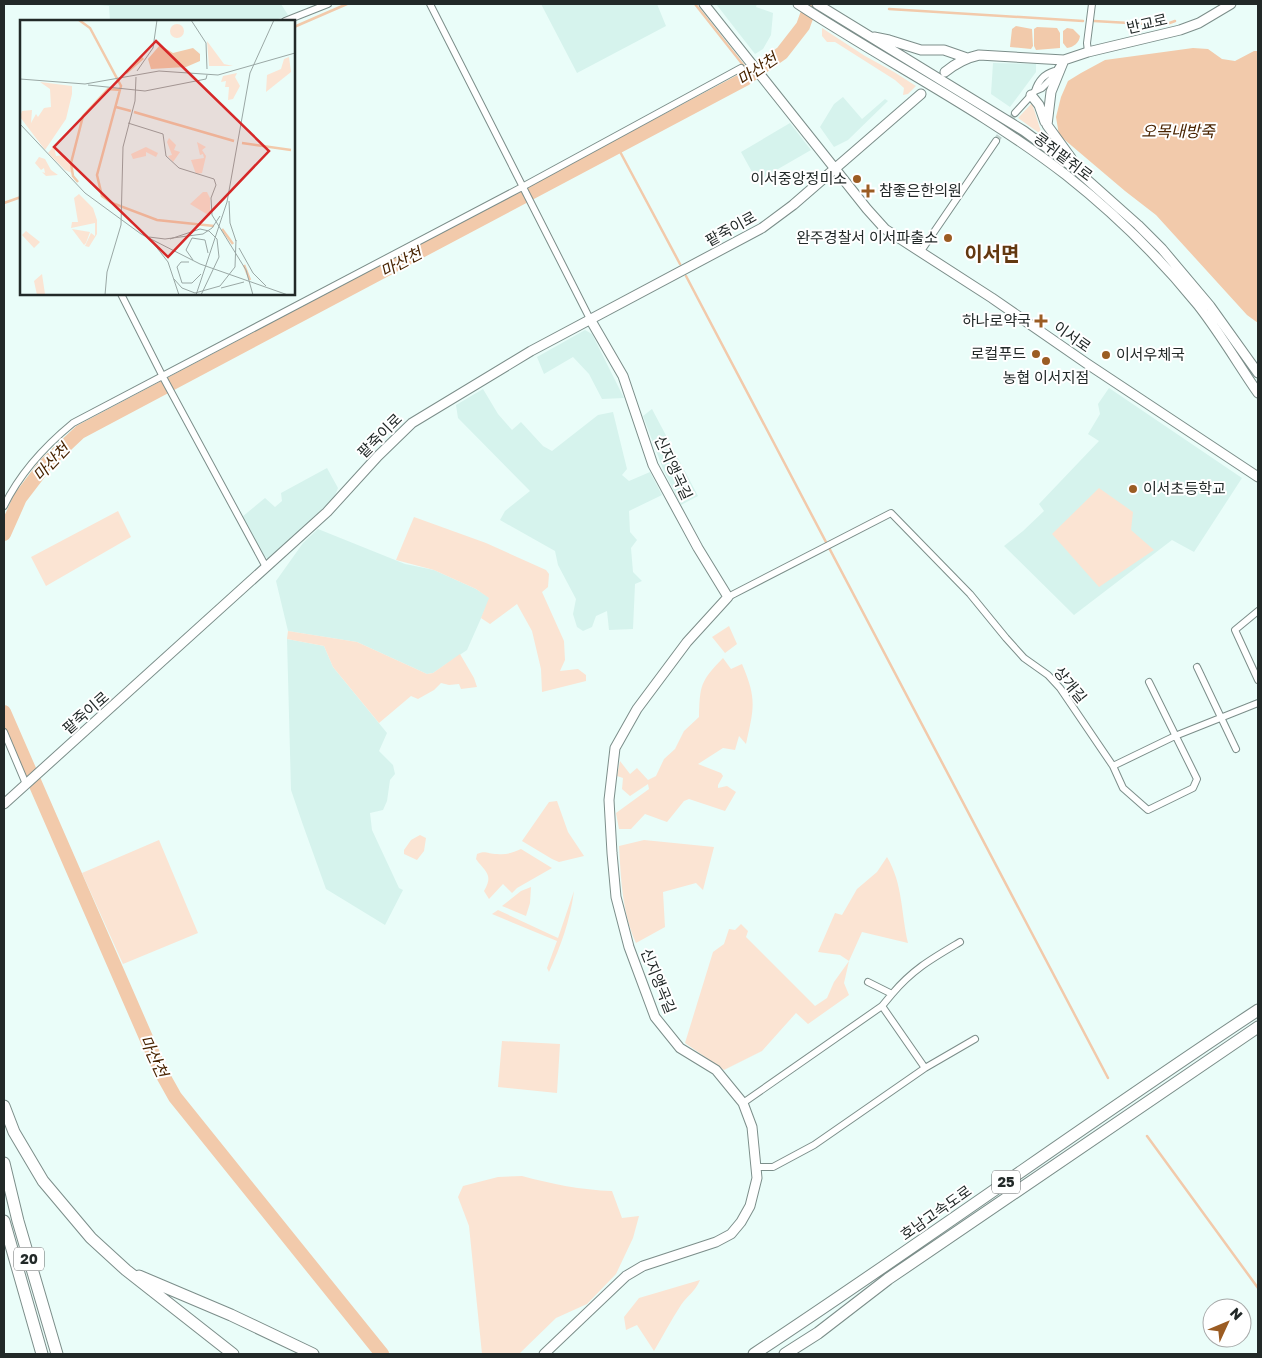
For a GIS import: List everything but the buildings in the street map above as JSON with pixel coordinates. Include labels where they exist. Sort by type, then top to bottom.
[{"type":"highway","name":"호남고속도로","points":[[754,1354],[853,1289],[1184,1059],[1258,1010]]},
{"type":"highway","name":"호남고속도로","points":[[786,1354],[818,1333],[888,1279],[1258,1027]]},
{"type":"highway","points":[[4,1106],[14,1132],[43,1181],[91,1238],[126,1270],[233,1354]]},
{"type":"highway","name":"20","points":[[4,1163],[21,1231],[58,1354]]},
{"type":"highway","name":"20","points":[[4,1221],[42,1354]]},
{"type":"highway","points":[[126,1270],[231,1315],[313,1354]]},
{"type":"street","points":[[288,20],[328,4]]},
{"type":"street","points":[[430,4],[590,319]]},
{"type":"street","name":"이서로","points":[[704,4],[834,168],[885,229],[992,298],[1258,477]]},
{"type":"street","name":"콩쥐팥쥐로","points":[[798,4],[1000,128],[1096,200],[1136,237],[1198,306],[1258,393]]},
{"type":"street","name":"콩쥐팥쥐로","points":[[817,4],[1024,131],[1074,168],[1138,224],[1162,249],[1210,306],[1258,373]]},
{"type":"street","points":[[1088,52],[1087,43],[1092,4]]},
{"type":"street","name":"반교로","points":[[1064,60],[1088,52],[1180,30],[1199,23],[1231,4]]},
{"type":"street","points":[[868,37],[880,38],[921,50],[944,50],[967,58]]},
{"type":"street","points":[[945,72],[954,64],[967,58],[980,56],[1064,60]]},
{"type":"street","points":[[1047,125],[1051,92],[1064,60]]},
{"type":"street","points":[[1015,113],[1033,93],[1046,83],[1064,60]]},
{"type":"street","points":[[4,506],[13,486],[54,439],[73,423],[164,378],[525,188],[741,68]]},
{"type":"street","points":[[1033,93],[1047,125],[1070,158],[1074,168]]},
{"type":"street","name":"팥죽이로","points":[[4,804],[328,512],[378,456],[412,423],[532,351],[762,228],[793,205],[921,94]]},
{"type":"street","points":[[921,251],[996,141]]},
{"type":"street","points":[[122,295],[266,567]]},
{"type":"street","name":"신지앵곡길","points":[[590,319],[623,376],[653,465],[698,548],[728,597]]},
{"type":"street","name":"신지앵곡길","points":[[544,1354],[626,1276],[643,1266],[716,1242],[731,1234],[742,1222],[750,1206],[757,1178],[752,1127],[743,1104],[716,1070],[680,1048],[655,1017],[629,947],[616,896],[612,853],[610,800],[615,748],[633,717],[687,642],[728,597],[891,513]]},
{"type":"street","name":"상개길","points":[[891,513],[970,594],[1024,658],[1048,675],[1060,688],[1113,766],[1124,788],[1148,810],[1193,788],[1197,779],[1175,736]]},
{"type":"street","points":[[1258,613],[1235,630],[1258,680]]},
{"type":"street","points":[[1197,667],[1236,749]]},
{"type":"street","points":[[1149,682],[1175,736]]},
{"type":"street","points":[[1113,766],[1175,736],[1258,702]]},
{"type":"street","points":[[4,732],[28,783]]},
{"type":"street","points":[[743,1104],[882,1006],[907,976],[960,942]]},
{"type":"street","points":[[868,982],[892,994]]},
{"type":"street","points":[[882,1006],[924,1068]]},
{"type":"street","points":[[756,1167],[773,1167],[814,1145],[924,1068],[975,1039]]},
{"type":"shaded area","points":[[89,4],[281,4],[288,15],[276,20],[110,20],[109,6]]},
{"type":"shaded area","points":[[541,4],[657,4],[666,26],[577,73]]},
{"type":"shaded area","points":[[716,4],[757,4],[756,7],[773,13],[771,35],[763,49],[755,54]]},
{"type":"shaded area","points":[[822,28],[916,86],[908,94],[903,95],[904,88],[895,80],[835,42],[827,42],[822,36]]},
{"type":"shaded area","points":[[993,63],[1036,64],[1036,72],[1010,107],[991,94]]},
{"type":"shaded area","points":[[843,97],[862,119],[885,99],[888,101],[848,140],[834,147],[820,127],[834,104]]},
{"type":"shaded area","points":[[1032,103],[1042,135],[1018,118]]},
{"type":"shaded area","points":[[790,123],[811,150],[757,181],[741,152]]},
{"type":"shaded area","points":[[585,330],[592,334],[624,398],[602,399],[589,374],[573,357],[544,374],[537,357]]},
{"type":"shaded area","points":[[1109,388],[1242,478],[1194,552],[1172,540],[1074,615],[1004,546],[1044,511],[1039,504],[1099,441],[1088,434],[1100,414],[1098,404]]},
{"type":"shaded area","points":[[483,389],[498,414],[512,430],[521,422],[543,446],[552,451],[598,415],[613,412],[627,469],[622,475],[629,481],[650,472],[662,495],[629,511],[630,532],[637,540],[631,548],[633,572],[642,581],[635,584],[633,629],[609,630],[607,611],[596,616],[592,627],[583,631],[577,627],[573,614],[576,599],[558,565],[555,551],[500,520],[505,511],[530,491],[458,418],[456,405]]},
{"type":"shaded area","points":[[652,409],[698,496],[681,505],[663,469],[643,416]]},
{"type":"shaded area","points":[[327,468],[338,488],[334,498],[268,559],[262,554],[242,517],[265,498],[275,507],[282,501],[281,493]]},
{"type":"shaded area","points":[[1099,488],[1133,512],[1131,530],[1154,550],[1099,587],[1052,534]]},
{"type":"shaded area","points":[[118,511],[131,537],[46,586],[31,557]]},
{"type":"shaded area","points":[[414,517],[486,543],[546,570],[549,574],[548,587],[542,592],[564,641],[565,660],[560,671],[578,669],[586,675],[586,681],[542,692],[541,669],[532,631],[517,604],[490,624],[481,618],[489,598],[476,589],[434,570],[396,560]]},
{"type":"shaded area","points":[[318,529],[405,564],[434,570],[476,589],[490,598],[467,650],[433,673],[427,674],[357,642],[288,631],[276,581],[303,543]]},
{"type":"shaded area","points":[[729,626],[737,644],[725,653],[712,637]]},
{"type":"shaded area","points":[[288,631],[357,642],[427,674],[433,673],[460,654],[477,687],[461,689],[459,684],[449,685],[441,683],[434,690],[418,699],[411,696],[379,723],[333,667],[324,646],[287,639]]},
{"type":"shaded area","points":[[287,639],[324,646],[333,667],[387,733],[379,751],[393,765],[395,774],[390,780],[387,801],[383,810],[370,813],[372,830],[399,888],[403,890],[385,925],[326,889],[291,790]]},
{"type":"shaded area","points":[[723,658],[731,669],[742,664],[750,686],[753,704],[746,744],[739,736],[735,750],[723,748],[698,764],[721,773],[723,776],[718,788],[727,786],[736,792],[725,811],[689,799],[684,801],[667,822],[645,814],[631,829],[619,829],[616,813],[649,789],[648,784],[630,796],[622,789],[623,778],[617,776],[620,761],[630,774],[637,768],[648,780],[656,776],[664,759],[675,749],[684,731],[699,717],[703,684]]},
{"type":"shaded area","points":[[557,801],[568,832],[584,856],[559,862],[522,841],[549,802]]},
{"type":"shaded area","points":[[420,835],[426,838],[424,851],[417,860],[404,854],[404,850],[411,840]]},
{"type":"shaded area","points":[[159,840],[198,933],[123,964],[82,873]]},
{"type":"shaded area","points":[[644,840],[714,847],[703,890],[696,883],[663,892],[665,927],[636,943],[625,907],[619,846]]},
{"type":"shaded area","points":[[521,849],[552,868],[517,888],[512,893],[503,884],[489,899],[484,891],[488,877],[476,859],[477,854],[484,852],[506,854]]},
{"type":"shaded area","points":[[887,857],[899,888],[908,943],[862,932],[849,961],[840,955],[818,952],[835,913],[842,915],[857,889],[877,872]]},
{"type":"shaded area","points":[[531,887],[530,903],[526,916],[502,906],[521,891]]},
{"type":"shaded area","points":[[574,891],[564,933],[549,972],[547,968],[557,941],[492,914],[498,910],[558,938]]},
{"type":"shaded area","points":[[741,924],[748,931],[746,937],[815,1006],[827,998],[834,982],[849,961],[844,983],[849,995],[808,1024],[796,1013],[762,1051],[724,1070],[685,1043],[713,952],[724,944],[729,929],[735,930]]},
{"type":"shaded area","points":[[502,1041],[560,1044],[557,1093],[498,1087]]},
{"type":"shaded area","points":[[522,1176],[567,1186],[612,1191],[622,1218],[639,1216],[633,1238],[616,1274],[587,1304],[556,1318],[519,1354],[482,1354],[469,1226],[458,1197],[463,1186],[498,1177]]},
{"type":"shaded area","points":[[700,1280],[696,1288],[681,1305],[654,1351],[637,1325],[626,1330],[624,1317],[639,1298]]},
{"type":"water","points":[[1016,26],[1032,29],[1033,46],[1031,49],[1010,47],[1012,29]]},
{"type":"water","points":[[1037,27],[1057,28],[1060,33],[1060,48],[1036,50],[1034,46],[1034,29]]},
{"type":"water","points":[[1067,28],[1073,29],[1080,36],[1076,44],[1067,48],[1063,43],[1063,31]]},
{"type":"water","name":"오목내방죽","points":[[1193,48],[1208,49],[1222,59],[1235,61],[1254,51],[1258,51],[1258,323],[1247,315],[1156,215],[1059,135],[1056,117],[1061,97],[1068,81],[1105,60]]},
{"type":"waterway","points":[[295,27],[347,4]]},
{"type":"waterway","points":[[695,4],[751,75]]},
{"type":"waterway","name":"마산천","points":[[4,534],[20,498],[46,464],[80,432],[745,79],[782,53],[803,26],[811,4]]},
{"type":"waterway","points":[[889,9],[1083,21]]},
{"type":"waterway","points":[[1094,21],[1164,25],[1175,21]]},
{"type":"waterway","points":[[617,146],[680,264]]},
{"type":"waterway","points":[[4,203],[20,197]]},
{"type":"waterway","points":[[686,276],[1108,1078]]},
{"type":"waterway","name":"마산천","points":[[4,712],[161,1072],[175,1097],[382,1354]]},
{"type":"waterway","points":[[1147,1136],[1258,1288]]},
{"type":"tunnel","points":[[996,141],[1015,113]]},
{"type":"place","name":"이서중앙정미소","points":[[857,179]]},
{"type":"place","name":"참좋은한의원","points":[[868,191]]},
{"type":"place","name":"완주경찰서 이서파출소","points":[[948,238]]},
{"type":"place","name":"하나로약국","points":[[1041,321]]},
{"type":"place","name":"로컬푸드","points":[[1036,354]]},
{"type":"place","name":"이서우체국","points":[[1106,355]]},
{"type":"place","name":"농협 이서지점","points":[[1046,361]]},
{"type":"place","name":"이서초등학교","points":[[1133,489]]},
{"type":"district","name":"이서면","points":[[992,254]]}]
